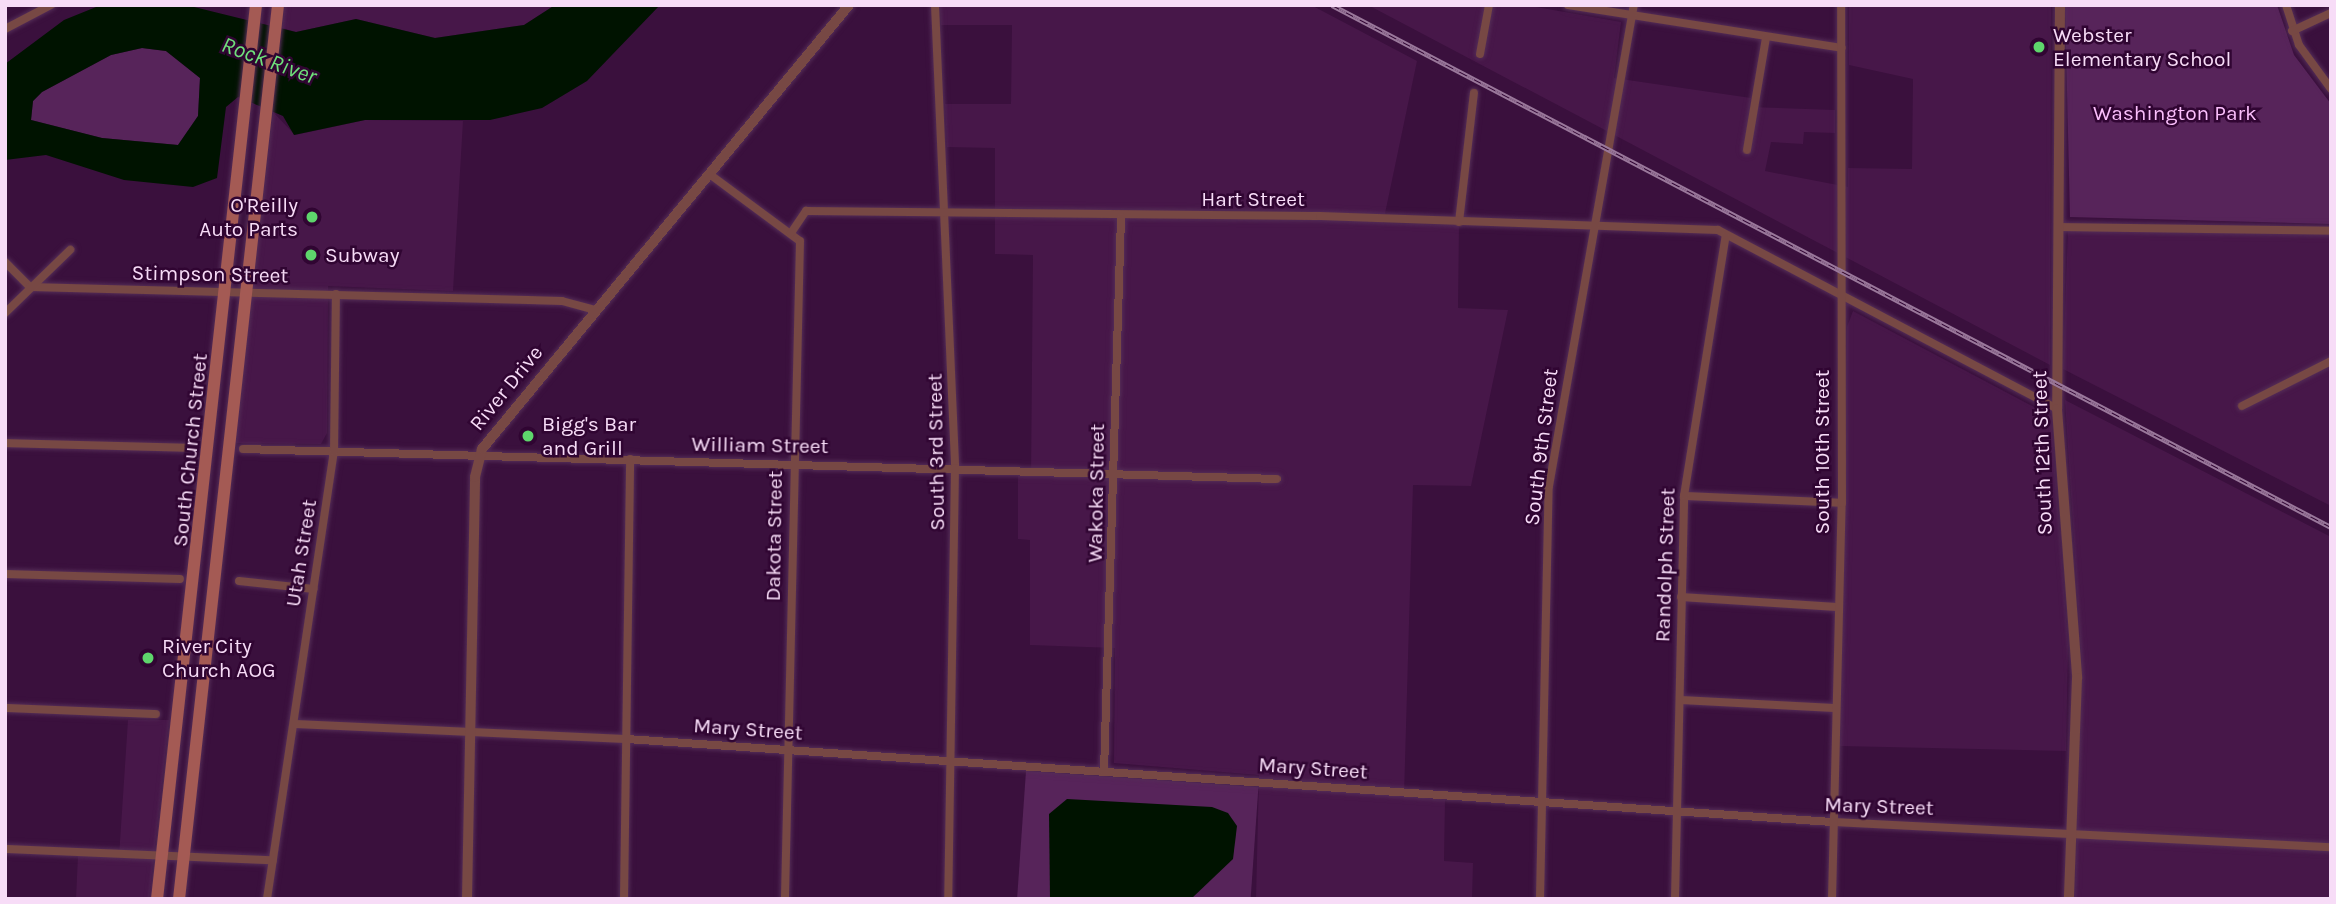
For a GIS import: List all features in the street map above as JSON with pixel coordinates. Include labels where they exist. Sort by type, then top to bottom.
[{"type":"main road","name":"South Church Street","points":[[157,899],[256,8]]},
{"type":"main road","name":"South Church Street","points":[[178,899],[277,9]]},
{"type":"street","points":[[5,29],[51,5]]},
{"type":"street","name":"River Drive","points":[[467,899],[479,456],[596,310],[712,176],[849,5]]},
{"type":"street","name":"South 3rd Street","points":[[935,5],[947,213],[955,468],[948,899]]},
{"type":"street","points":[[1480,54],[1489,5]]},
{"type":"street","points":[[1568,5],[1842,48]]},
{"type":"street","name":"South 9th Street","points":[[1540,899],[1549,486],[1591,224],[1634,5]]},
{"type":"street","name":"South 10th Street","points":[[1832,899],[1837,607],[1842,503],[1841,5]]},
{"type":"street","name":"South 12th Street","points":[[2060,5],[2062,227],[2057,409],[2077,677],[2069,899]]},
{"type":"street","points":[[2286,5],[2292,31],[2331,89]]},
{"type":"street","points":[[2292,31],[2331,13]]},
{"type":"street","points":[[1747,150],[1766,38]]},
{"type":"street","points":[[1459,222],[1474,93]]},
{"type":"street","points":[[712,176],[791,233]]},
{"type":"street","name":"Hart Street","points":[[791,233],[806,211],[1591,224],[1726,235]]},
{"type":"street","name":"Wakoka Street","points":[[1104,771],[1121,217]]},
{"type":"street","points":[[2062,227],[2331,231]]},
{"type":"street","name":"Dakota Street","points":[[785,899],[792,463],[800,241],[791,233]]},
{"type":"street","points":[[1726,235],[2057,409]]},
{"type":"street","name":"Randolph Street","points":[[1675,899],[1684,496],[1726,235]]},
{"type":"street","points":[[5,313],[71,250]]},
{"type":"street","points":[[5,262],[30,287]]},
{"type":"street","name":"Stimpson Street","points":[[30,287],[562,301],[596,310]]},
{"type":"street","name":"Utah Street","points":[[267,899],[334,452],[336,294]]},
{"type":"street","points":[[2242,406],[2331,360]]},
{"type":"street","points":[[5,443],[192,448]]},
{"type":"street","name":"William Street","points":[[243,449],[792,463],[1277,480]]},
{"type":"street","points":[[624,899],[630,459]]},
{"type":"street","points":[[1684,496],[1842,503]]},
{"type":"street","points":[[5,574],[180,579]]},
{"type":"street","points":[[239,581],[314,589]]},
{"type":"street","points":[[1681,597],[1837,607]]},
{"type":"street","points":[[1680,700],[1835,708]]},
{"type":"street","points":[[5,708],[156,714]]},
{"type":"street","name":"Mary Street","points":[[294,724],[627,739],[1833,822],[2071,831],[2331,847]]},
{"type":"street","points":[[5,849],[273,860]]},
{"type":"shaded area","points":[[285,5],[555,5],[524,25],[435,38],[356,19],[296,32],[282,28]]},
{"type":"shaded area","points":[[940,5],[1311,5],[1417,61],[1383,223],[1459,225],[1458,308],[1508,310],[1471,486],[1413,485],[1404,796],[1445,800],[1444,861],[1473,863],[1472,899],[1256,899],[1259,775],[1114,763],[1115,648],[1030,645],[1030,540],[1018,539],[1018,476],[1031,476],[1033,255],[995,254],[995,148],[947,147],[945,104],[1011,104],[1012,25],[941,25]]},
{"type":"shaded area","points":[[1368,5],[1525,5],[1621,22],[1614,78],[1751,98],[1750,107],[1835,110],[1835,133],[1804,132],[1803,144],[1771,142],[1765,171],[1848,187],[1848,168],[1912,169],[1913,79],[1849,65],[1849,5],[2051,6],[2050,365]]},
{"type":"shaded area","points":[[273,112],[295,135],[365,120],[463,121],[453,291],[328,286],[327,433],[321,444],[234,443]]},
{"type":"shaded area","points":[[2068,230],[2331,235],[2331,506],[2063,369]]},
{"type":"shaded area","points":[[1853,311],[2051,416],[2068,645],[2066,751],[1840,746],[1847,327]]},
{"type":"shaded area","points":[[2065,400],[2331,537],[2331,899],[2075,899],[2082,667]]},
{"type":"shaded area","points":[[128,720],[169,720],[149,899],[76,899],[78,855],[119,857]]},
{"type":"green space","name":"Washington Park","points":[[2065,5],[2277,5],[2294,55],[2331,104],[2331,224],[2070,217]]},
{"type":"green space","points":[[142,48],[166,51],[200,78],[198,116],[178,145],[102,138],[31,120],[33,101],[42,92],[111,55]]},
{"type":"green space","points":[[1026,771],[1258,787],[1251,899],[1017,899]]},
{"type":"water","name":"Rock River","points":[[101,5],[186,5],[296,32],[356,19],[435,38],[524,25],[555,5],[660,5],[587,81],[542,108],[490,120],[365,120],[294,135],[283,116],[238,97],[226,107],[217,178],[193,187],[124,180],[46,155],[5,160],[5,64],[64,20]],"holes":[[[142,48],[166,51],[200,78],[198,116],[178,145],[102,138],[31,120],[33,101],[42,92],[111,55]]]},
{"type":"water","points":[[1067,799],[1212,807],[1228,813],[1237,826],[1233,859],[1191,899],[1050,899],[1049,814]]},
{"type":"railway","points":[[1332,5],[2331,527]]},
{"type":"place","name":"Webster Elementary School","points":[[2039,47]]},
{"type":"place","name":"O'Reilly Auto Parts","points":[[312,217]]},
{"type":"place","name":"Subway","points":[[311,255]]},
{"type":"place","name":"Bigg's Bar and Grill","points":[[528,436]]},
{"type":"place","name":"River City Church AOG","points":[[148,658]]}]
